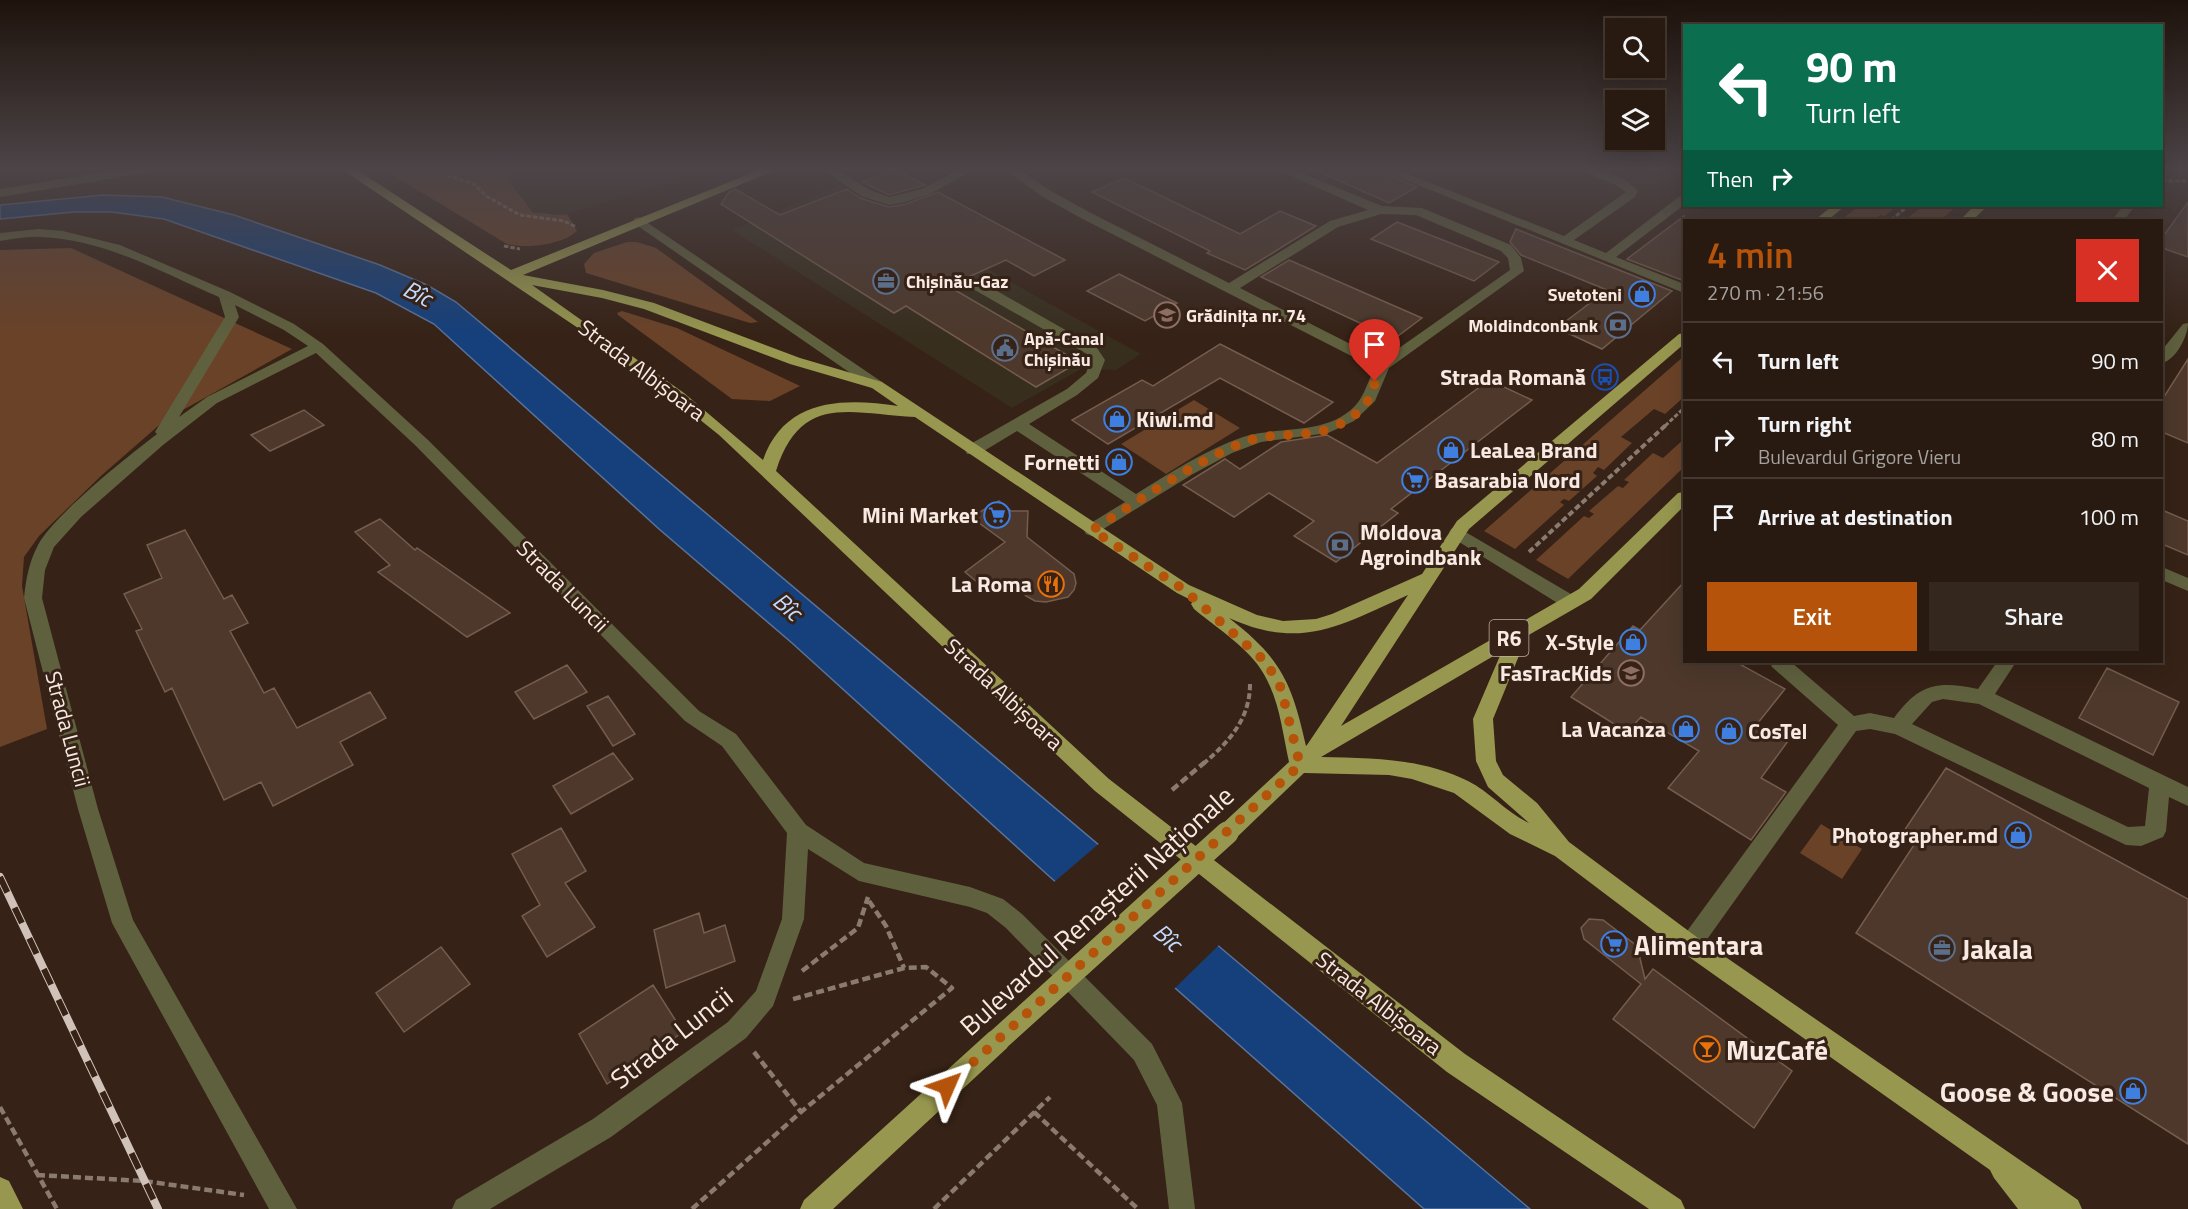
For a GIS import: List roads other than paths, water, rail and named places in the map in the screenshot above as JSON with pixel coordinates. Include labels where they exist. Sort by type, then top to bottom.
[{"type":"main road","name":"Strada Albișoara","points":[[431,224],[598,334],[682,398],[767,473],[1111,792],[1456,1063],[1672,1209]]},
{"type":"main road","points":[[508,276],[631,224]]},
{"type":"main road","points":[[508,276],[603,294],[649,306],[795,361],[877,385],[1183,589],[1259,654],[1272,670],[1306,758],[1389,767],[1433,777],[1461,787],[1518,828],[1563,849],[1690,945],[2069,1209]]},
{"type":"main road","name":"R6","points":[[1306,758],[1463,525],[1683,338]]},
{"type":"main road","points":[[767,473],[781,438],[806,415],[828,408],[855,406],[919,414]]},
{"type":"main road","name":"R6","points":[[1306,758],[1585,594],[1683,498]]},
{"type":"main road","points":[[1183,589],[1253,621],[1274,627],[1294,628],[1316,626],[1338,619],[1428,578]]},
{"type":"main road","points":[[1520,631],[1483,719],[1486,761],[1495,781],[1530,809],[1563,849]]},
{"type":"main road","name":"Bulevardul Renașterii Naționale","points":[[813,1209],[1227,833],[1306,758]]},
{"type":"main road","points":[[1988,1151],[2035,1209]]},
{"type":"main road","points":[[0,1190],[10,1209]]},
{"type":"street","points":[[644,224],[877,385]]},
{"type":"street","points":[[1105,224],[1383,366]]},
{"type":"street","points":[[1229,289],[1333,224]]},
{"type":"street","points":[[1092,530],[1214,455],[1247,441],[1278,435],[1309,434],[1334,427],[1364,407],[1373,395],[1375,381],[1383,366],[1517,271],[1516,259],[1506,248],[1468,224]]},
{"type":"street","points":[[1507,224],[1565,241],[1683,289]]},
{"type":"street","points":[[1565,241],[1588,224]]},
{"type":"street","points":[[1607,258],[1651,224]]},
{"type":"street","name":"Strada Luncii","points":[[0,237],[39,233],[87,240],[115,248],[225,295],[289,327],[318,347],[422,443],[692,716],[729,740],[798,831],[859,871],[970,897],[995,906],[1014,921],[1143,1052],[1168,1103],[1182,1209]]},
{"type":"street","points":[[973,450],[1086,382],[1093,375],[1098,360],[1092,351],[978,286]]},
{"type":"street","points":[[157,442],[232,316],[225,295]]},
{"type":"street","points":[[2163,357],[2188,327]]},
{"type":"street","name":"Strada Luncii","points":[[280,1204],[123,923],[88,809],[33,598],[36,570],[47,545],[75,513],[157,442],[212,400],[318,347]]},
{"type":"street","points":[[1018,424],[1137,502]]},
{"type":"street","points":[[1457,533],[1570,602]]},
{"type":"street","points":[[2163,573],[2188,585]]},
{"type":"street","points":[[1780,663],[1850,724]]},
{"type":"street","points":[[1983,697],[2006,663]]},
{"type":"street","points":[[1899,727],[1915,703],[1927,695],[1947,690],[1983,697],[2188,797]]},
{"type":"street","points":[[1690,945],[1850,724],[1870,721],[1899,727],[2126,836],[2142,837],[2155,831],[2160,784]]},
{"type":"street","name":"Strada Luncii","points":[[465,1209],[602,1128],[737,1030],[772,1001],[778,967],[793,919],[798,831]]},
{"type":"water","name":"Bîc","points":[[180,224],[262,224],[380,265],[427,285],[456,302],[1530,1209],[1424,1209],[1050,877],[792,643],[659,529],[434,324],[376,293]]},
{"type":"railway","points":[[0,877],[158,1209]]},
{"type":"place","name":"Chișinău-Gaz","points":[[886,281]]},
{"type":"place","name":"Svetoteni","points":[[1642,294]]},
{"type":"place","name":"Grădinița nr. 74","points":[[1167,315]]},
{"type":"place","name":"Moldindconbank","points":[[1618,325]]},
{"type":"place","name":"Apă-Canal Chișinău","points":[[1005,348]]},
{"type":"place","name":"Strada Romană","points":[[1605,377]]},
{"type":"place","name":"Kiwi.md","points":[[1117,419]]},
{"type":"place","name":"LeaLea Brand","points":[[1451,450]]},
{"type":"place","name":"Fornetti","points":[[1119,462]]},
{"type":"place","name":"Basarabia Nord","points":[[1415,480]]},
{"type":"place","name":"Mini Market","points":[[997,515]]},
{"type":"place","name":"Moldova Agroindbank","points":[[1340,545]]},
{"type":"place","name":"La Roma","points":[[1051,584]]},
{"type":"place","name":"X-Style","points":[[1633,642]]},
{"type":"place","name":"FasTracKids","points":[[1631,673]]},
{"type":"place","name":"La Vacanza","points":[[1686,729]]},
{"type":"place","name":"CosTel","points":[[1729,731]]},
{"type":"place","name":"Photographer.md","points":[[2018,835]]},
{"type":"place","name":"Alimentara","points":[[1614,944]]},
{"type":"place","name":"Jakala","points":[[1942,948]]},
{"type":"place","name":"MuzCafé","points":[[1707,1049]]},
{"type":"place","name":"Goose & Goose","points":[[2133,1091]]}]
